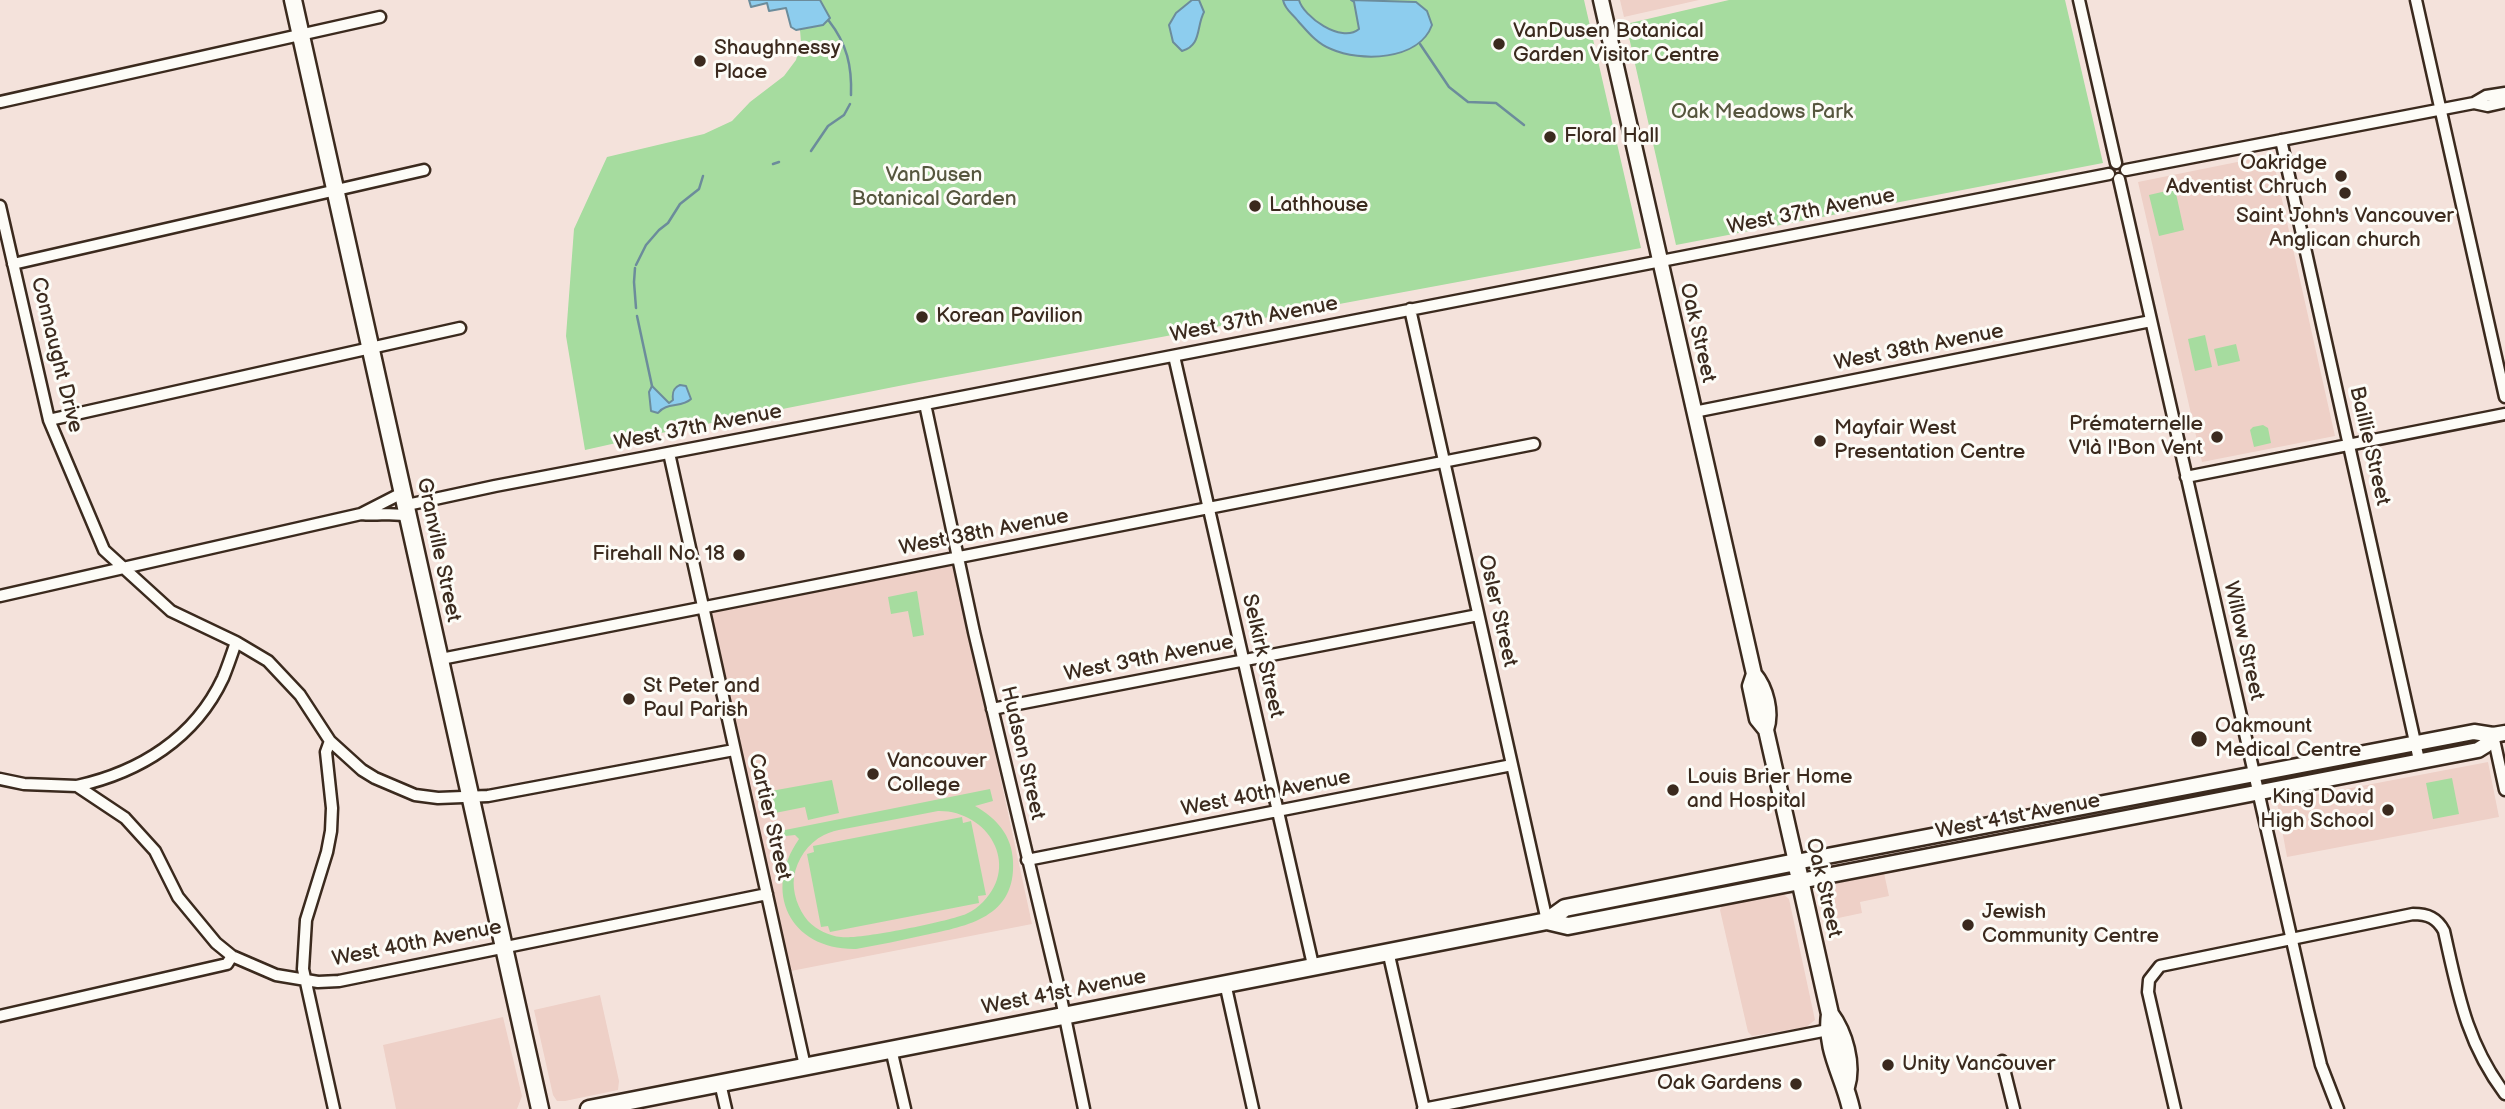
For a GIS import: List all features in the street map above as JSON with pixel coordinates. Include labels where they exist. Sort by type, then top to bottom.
[{"type":"main road","name":"Granville Street","points":[[293,0],[540,1109]]},
{"type":"main road","name":"Oak Street","points":[[1601,0],[1754,674],[1750,686],[1758,719],[1766,730],[1829,1022],[1840,1027],[1850,1073],[1846,1087],[1851,1109]]},
{"type":"main road","name":"West 41st Avenue","points":[[1546,921],[1565,908],[1796,862],[1930,831],[2118,795],[2253,775],[2474,732],[2499,734]]},
{"type":"main road","name":"West 41st Avenue","points":[[589,1109],[1312,965],[1546,921],[1568,926],[2478,750],[2499,734]]},
{"type":"main road","points":[[2118,795],[2122,819]]},
{"type":"main road","points":[[1930,831],[1935,855]]},
{"type":"street","points":[[2079,0],[2116,163]]},
{"type":"street","points":[[2416,0],[2505,397]]},
{"type":"street","points":[[0,102],[380,17]]},
{"type":"street","points":[[2122,175],[2122,164],[2116,163],[2110,167],[2109,174],[2113,178],[2281,140],[2474,103],[2486,96],[2505,93]]},
{"type":"street","points":[[2474,103],[2488,106],[2505,102]]},
{"type":"street","name":"Baillie Street","points":[[2281,140],[2419,760]]},
{"type":"street","points":[[13,264],[424,170]]},
{"type":"street","name":"West 37th Avenue","points":[[0,596],[407,504],[2109,174]]},
{"type":"street","name":"Willow Street","points":[[2122,175],[2151,321],[2253,775],[2321,1065],[2338,1109]]},
{"type":"street","name":"Connaught Drive","points":[[0,206],[49,420],[104,550],[171,611],[236,642],[268,661],[300,695],[330,741],[362,770],[415,795],[438,798],[471,797]]},
{"type":"street","name":"Osler Street","points":[[1410,309],[1546,921]]},
{"type":"street","name":"West 38th Avenue","points":[[1694,412],[2151,321]]},
{"type":"street","points":[[49,420],[460,328]]},
{"type":"street","name":"Selkirk Street","points":[[1174,356],[1312,965]]},
{"type":"street","name":"Hudson Street","points":[[925,404],[1084,1109]]},
{"type":"street","points":[[2186,477],[2505,414]]},
{"type":"street","name":"West 38th Avenue","points":[[441,659],[1534,444]]},
{"type":"street","name":"Cartier Street","points":[[669,453],[805,1066]]},
{"type":"street","name":"West 37th Avenue","points":[[360,514],[374,516],[394,513],[407,504]]},
{"type":"street","name":"West 39th Avenue","points":[[992,709],[1478,615]]},
{"type":"street","points":[[0,779],[24,784],[77,786],[101,781],[146,762],[183,734],[212,697],[224,677],[236,642]]},
{"type":"street","points":[[2499,734],[2505,790]]},
{"type":"street","points":[[330,741],[326,752],[332,808],[331,831],[303,940],[305,981],[334,1109]]},
{"type":"street","points":[[471,797],[495,796],[734,750]]},
{"type":"street","name":"West 40th Avenue","points":[[1027,860],[1512,765]]},
{"type":"street","points":[[0,1016],[225,965],[232,956],[216,943],[178,897],[155,851],[125,818],[77,786]]},
{"type":"street","name":"West 40th Avenue","points":[[232,956],[276,975],[305,981],[339,981],[766,894]]},
{"type":"street","points":[[2175,1109],[2148,992],[2149,980],[2160,966],[2413,914],[2424,914],[2432,918],[2439,922],[2444,931],[2464,1019],[2476,1049],[2505,1094]]},
{"type":"street","points":[[1388,951],[1423,1109],[1829,1022]]},
{"type":"street","points":[[1225,983],[1254,1109]]},
{"type":"street","points":[[891,1049],[905,1109]]},
{"type":"street","points":[[2002,1061],[2014,1109]]},
{"type":"street","points":[[720,1083],[726,1109]]},
{"type":"shaded area","points":[[1620,0],[1699,0],[1624,17]]},
{"type":"shaded area","points":[[2272,155],[2335,436],[2202,462],[2138,182]]},
{"type":"shaded area","name":"Vancouver College","points":[[947,564],[956,572],[1032,924],[791,971],[710,622],[711,613],[715,609]]},
{"type":"shaded area","name":"King David High School","points":[[2488,762],[2499,817],[2287,857],[2277,802]]},
{"type":"shaded area","points":[[1884,873],[1889,896],[1860,902],[1862,913],[1824,921],[1818,896],[1820,887]]},
{"type":"shaded area","points":[[1778,894],[1789,899],[1815,1020],[1806,1027],[1752,1036],[1748,1032],[1720,910],[1722,905]]},
{"type":"shaded area","points":[[600,995],[619,1081],[618,1090],[557,1101],[553,1095],[534,1010]]},
{"type":"shaded area","points":[[503,1017],[522,1096],[517,1109],[396,1109],[383,1045]]},
{"type":"green space","name":"VanDusen Botanical Garden","points":[[749,0],[1584,0],[1641,248],[919,382],[585,450],[566,336],[574,229],[607,157],[704,134],[732,121],[750,102],[784,76],[796,60],[801,42],[800,30],[791,27],[787,8],[769,11],[767,3],[751,7]]},
{"type":"green space","name":"Oak Meadows Park","points":[[1729,0],[2065,0],[2103,163],[1676,245],[1626,24]]},
{"type":"green space","points":[[2175,189],[2184,230],[2159,236],[2149,195]]},
{"type":"green space","points":[[2205,335],[2212,367],[2195,371],[2188,339]]},
{"type":"green space","points":[[2236,344],[2240,361],[2218,366],[2214,349]]},
{"type":"green space","points":[[2263,425],[2268,428],[2271,443],[2254,447],[2250,430]]},
{"type":"green space","points":[[917,591],[924,635],[913,637],[908,611],[891,614],[888,597]]},
{"type":"green space","points":[[2452,778],[2459,814],[2433,819],[2426,783]]},
{"type":"green space","points":[[832,780],[839,813],[808,820],[805,807],[775,813],[771,791]]},
{"type":"green space","points":[[990,789],[993,801],[975,806],[1002,828],[1010,843],[1012,880],[1007,895],[998,907],[986,916],[957,928],[856,949],[833,947],[814,940],[799,929],[789,914],[783,897],[783,879],[788,859],[799,839],[795,835],[776,837],[775,832]],"holes":[[[938,811],[956,813],[971,819],[984,829],[998,856],[999,872],[994,887],[973,910],[924,925],[851,937],[823,932],[804,916],[795,894],[794,877],[804,852],[818,838],[839,830]]]},
{"type":"green space","points":[[962,817],[963,823],[971,821],[986,895],[978,896],[979,903],[830,932],[828,926],[821,927],[807,854],[814,852],[813,846]]},
{"type":"water","points":[[749,0],[820,0],[830,18],[823,25],[796,30],[791,27],[786,8],[769,11],[767,3],[751,7]]},
{"type":"water","points":[[1192,0],[1199,0],[1204,12],[1196,40],[1182,51],[1173,42],[1169,25],[1176,13]]},
{"type":"water","points":[[1283,0],[1299,0],[1315,20],[1333,31],[1343,33],[1359,29],[1354,2],[1351,0],[1416,2],[1427,11],[1432,25],[1425,37],[1415,46],[1402,52],[1372,57],[1357,56],[1321,44],[1289,11]]},
{"type":"water","points":[[680,385],[686,386],[691,399],[665,407],[658,413],[651,411],[649,392],[652,386],[669,403],[673,400],[674,389]]},
{"type":"waterway","points":[[829,21],[847,56],[851,74],[851,95]]},
{"type":"waterway","points":[[1420,44],[1449,87],[1468,102],[1496,103],[1524,125]]},
{"type":"waterway","points":[[811,151],[828,126],[844,115],[850,104]]},
{"type":"waterway","points":[[773,164],[779,162]]},
{"type":"waterway","points":[[636,265],[646,245],[668,223],[680,204],[699,189],[703,176]]},
{"type":"waterway","points":[[635,268],[636,308]]},
{"type":"waterway","points":[[637,316],[652,386]]},
{"type":"place","name":"VanDusen Botanical Garden Visitor Centre","points":[[1499,44]]},
{"type":"place","name":"Shaughnessy Place","points":[[700,61]]},
{"type":"place","name":"Floral Hall","points":[[1550,137]]},
{"type":"place","name":"Oakridge Adventist Chruch","points":[[2341,176]]},
{"type":"place","name":"Saint John's Vancouver Anglican church","points":[[2345,193]]},
{"type":"place","name":"Lathhouse","points":[[1255,206]]},
{"type":"place","name":"Korean Pavilion","points":[[922,317]]},
{"type":"place","name":"Prématernelle V'là l'Bon Vent","points":[[2217,437]]},
{"type":"place","name":"Mayfair West Presentation Centre","points":[[1820,441]]},
{"type":"place","name":"Firehall No. 18","points":[[739,555]]},
{"type":"place","name":"St Peter and Paul Parish","points":[[629,699]]},
{"type":"place","name":"Oakmount Medical Centre","points":[[2199,739]]},
{"type":"place","name":"Vancouver College","points":[[873,774]]},
{"type":"place","name":"Louis Brier Home and Hospital","points":[[1673,790]]},
{"type":"place","name":"King David High School","points":[[2388,810]]},
{"type":"place","name":"Jewish Community Centre","points":[[1968,925]]},
{"type":"place","name":"Unity Vancouver","points":[[1888,1065]]},
{"type":"place","name":"Oak Gardens","points":[[1796,1084]]}]
